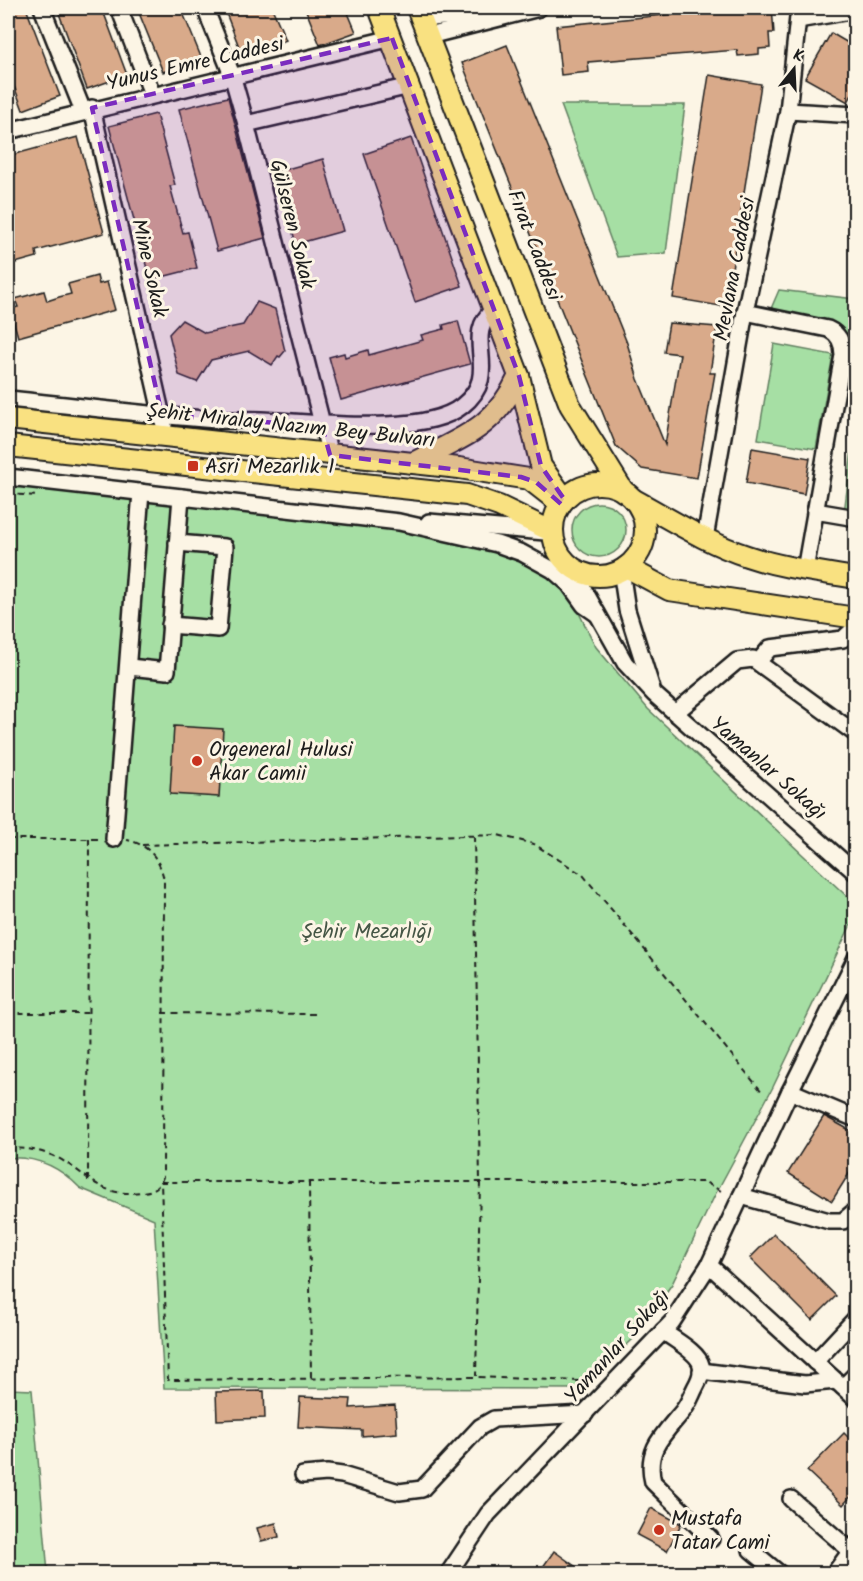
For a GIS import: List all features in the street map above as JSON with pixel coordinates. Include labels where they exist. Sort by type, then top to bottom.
[{"type":"main road","points":[[379,8],[519,376],[541,466],[563,501]]},
{"type":"main road","name":"Fırat Caddesi","points":[[422,21],[570,405],[628,495]]},
{"type":"main road","points":[[413,463],[466,438],[489,421],[507,400],[519,376]]},
{"type":"main road","name":"Şehit Miralay Nazım Bey Bulvarı","points":[[8,419],[459,468],[529,479],[563,501]]},
{"type":"main road","points":[[8,446],[467,495],[485,500],[553,532]]},
{"type":"main road","points":[[628,495],[642,514],[645,532],[638,554],[624,569],[596,576],[571,567],[559,554],[553,532],[554,520],[563,501],[576,490],[597,484],[611,486],[628,495],[705,538],[748,557],[804,570],[855,578]]},
{"type":"main road","points":[[624,569],[669,590],[855,618]]},
{"type":"street","name":"Mine Sokak","points":[[42,8],[87,110],[167,436]]},
{"type":"street","points":[[118,8],[152,94]]},
{"type":"street","name":"Gülseren Sokak","points":[[206,8],[232,75],[246,124],[330,455]]},
{"type":"street","points":[[422,21],[462,15],[479,8]]},
{"type":"street","points":[[422,21],[539,8]]},
{"type":"street","points":[[798,14],[855,10]]},
{"type":"street","name":"Mevlana Caddesi","points":[[705,538],[746,312],[788,111],[798,14]]},
{"type":"street","name":"Yunus Emre Caddesi","points":[[8,130],[392,38]]},
{"type":"street","points":[[246,124],[410,86]]},
{"type":"street","points":[[788,111],[855,115]]},
{"type":"street","points":[[8,399],[162,415],[322,426],[428,421],[453,412],[472,396],[480,381],[484,365],[479,331],[483,320],[494,309]]},
{"type":"street","points":[[746,312],[828,328],[842,343],[843,355],[804,570]]},
{"type":"street","points":[[8,477],[399,522],[497,544],[522,553],[560,575],[584,605],[597,614]]},
{"type":"street","points":[[114,839],[141,492]]},
{"type":"street","points":[[129,667],[167,671],[181,497]]},
{"type":"street","points":[[815,511],[855,518]]},
{"type":"street","points":[[399,522],[408,520],[553,532]]},
{"type":"street","points":[[170,625],[218,629],[225,547],[177,543]]},
{"type":"street","name":"Yamanlar Sokağı","points":[[571,567],[625,663],[654,694],[855,873]]},
{"type":"street","points":[[624,569],[627,610],[654,694]]},
{"type":"street","points":[[759,661],[770,648],[843,639],[855,627]]},
{"type":"street","points":[[675,713],[737,661],[745,658],[759,661],[855,734]]},
{"type":"street","name":"Yamanlar Sokağı","points":[[449,1573],[488,1514],[663,1331],[709,1265],[855,958]]},
{"type":"street","points":[[790,1091],[855,1119]]},
{"type":"street","points":[[741,1196],[829,1221],[843,1221],[855,1210]]},
{"type":"street","points":[[709,1265],[855,1399]]},
{"type":"street","points":[[815,1362],[855,1318]]},
{"type":"street","points":[[663,1331],[696,1356],[701,1365],[701,1377],[684,1410],[660,1436],[650,1460],[653,1482],[711,1539]]},
{"type":"street","points":[[701,1371],[805,1384],[840,1384],[855,1374]]},
{"type":"street","points":[[303,1475],[327,1473],[342,1475],[399,1492],[422,1489],[480,1427],[494,1419],[585,1414]]},
{"type":"street","points":[[791,1499],[853,1547],[834,1574]]},
{"type":"street","points":[[751,1550],[780,1574]]},
{"type":"path","points":[[142,845],[498,835],[523,840],[557,856],[583,874],[763,1093]]},
{"type":"path","points":[[474,836],[480,1182],[476,1377]]},
{"type":"path","points":[[8,839],[133,841],[142,845],[156,858],[164,880],[162,1013],[164,1172],[161,1182],[168,1380],[476,1377],[579,1381]]},
{"type":"path","points":[[88,1181],[89,839]]},
{"type":"path","points":[[8,1013],[87,1013]]},
{"type":"path","points":[[162,1013],[318,1014]]},
{"type":"path","points":[[8,1150],[23,1148],[46,1154],[65,1163],[88,1181],[111,1191],[134,1194],[154,1190],[161,1182],[705,1182],[721,1191]]},
{"type":"path","points":[[309,1182],[311,1379]]},
{"type":"highlighted area","points":[[392,38],[519,376],[541,466],[564,499],[561,504],[536,482],[521,477],[330,455],[322,426],[162,415],[92,108]]},
{"type":"green space","points":[[561,105],[685,105],[666,253],[617,257]]},
{"type":"green space","points":[[779,290],[855,299],[855,347],[844,334],[767,318]]},
{"type":"green space","points":[[774,344],[833,355],[816,449],[758,439]]},
{"type":"green space","points":[[855,427],[855,521],[843,521]]},
{"type":"green space","name":"Şehir Mezarlığı","points":[[8,478],[474,538],[548,571],[571,597],[596,647],[648,709],[855,904],[855,916],[773,1087],[715,1195],[672,1284],[632,1340],[580,1389],[164,1388],[154,1219],[80,1188],[64,1174],[47,1164],[29,1159],[8,1158]]},
{"type":"green space","points":[[594,503],[604,503],[614,507],[622,515],[626,530],[622,545],[614,553],[604,557],[594,557],[584,553],[576,545],[572,535],[572,525],[576,515],[584,507]]},
{"type":"green space","points":[[8,1389],[32,1390],[48,1573],[8,1573]]},
{"type":"building","points":[[8,8],[26,8],[60,96],[23,110],[8,70]]},
{"type":"building","points":[[57,8],[102,8],[127,75],[87,89]]},
{"type":"building","points":[[137,8],[181,8],[201,57],[163,72]]},
{"type":"building","points":[[224,8],[272,8],[286,40],[243,57]]},
{"type":"building","points":[[305,8],[346,8],[356,32],[320,45]]},
{"type":"building","points":[[732,8],[772,8],[774,33],[769,33],[770,48],[759,49],[759,54],[738,56],[737,50],[588,62],[589,72],[561,75],[556,26]]},
{"type":"building","points":[[831,33],[855,47],[855,89],[848,102],[805,78]]},
{"type":"building","points":[[507,45],[627,343],[638,379],[665,445],[680,354],[664,352],[669,323],[717,327],[710,373],[715,373],[697,478],[642,469],[616,446],[462,63]]},
{"type":"building","points":[[709,75],[761,84],[726,307],[673,298]]},
{"type":"building","points":[[228,97],[265,238],[217,251],[179,109]]},
{"type":"building","points":[[156,114],[175,185],[170,186],[183,233],[188,232],[197,268],[150,280],[109,126]]},
{"type":"building","points":[[78,137],[104,233],[36,251],[37,257],[8,265],[8,156]]},
{"type":"building","points":[[411,138],[462,286],[415,302],[364,154]]},
{"type":"building","points":[[323,159],[343,231],[296,244],[276,172]]},
{"type":"building","points":[[97,276],[99,284],[107,282],[115,310],[18,337],[10,309],[18,307],[15,299],[44,291],[47,301],[71,294],[68,284]]},
{"type":"building","points":[[257,302],[275,309],[285,351],[272,365],[249,351],[211,360],[197,382],[179,375],[169,334],[182,320],[205,333],[243,325]]},
{"type":"building","points":[[458,321],[470,364],[341,400],[329,357],[344,353],[345,357],[368,350],[369,355],[423,340],[421,335],[444,329],[443,325]]},
{"type":"building","points":[[752,448],[810,458],[804,494],[746,483]]},
{"type":"building","name":"Orgeneral Hulusi Akar Camii","points":[[174,726],[223,729],[219,797],[170,794]]},
{"type":"building","points":[[824,1116],[855,1133],[855,1164],[832,1201],[788,1173]]},
{"type":"building","points":[[774,1234],[836,1296],[812,1320],[750,1258]]},
{"type":"building","points":[[264,1391],[265,1418],[217,1420],[216,1392]]},
{"type":"building","points":[[300,1397],[351,1399],[350,1408],[395,1405],[397,1433],[362,1436],[362,1430],[298,1427]]},
{"type":"building","points":[[844,1433],[855,1444],[855,1492],[843,1505],[807,1471]]},
{"type":"building","name":"Mustafa Tatar Cami","points":[[651,1508],[681,1524],[667,1551],[637,1535]]},
{"type":"building","points":[[276,1523],[279,1537],[261,1541],[257,1528]]},
{"type":"building","points":[[554,1551],[586,1574],[538,1574]]},
{"type":"place","name":"Asri Mezarlık 1","points":[[193,466]]},
{"type":"place","name":"Orgeneral Hulusi Akar Camii","points":[[197,761]]},
{"type":"place","name":"Mustafa Tatar Cami","points":[[659,1530]]}]
